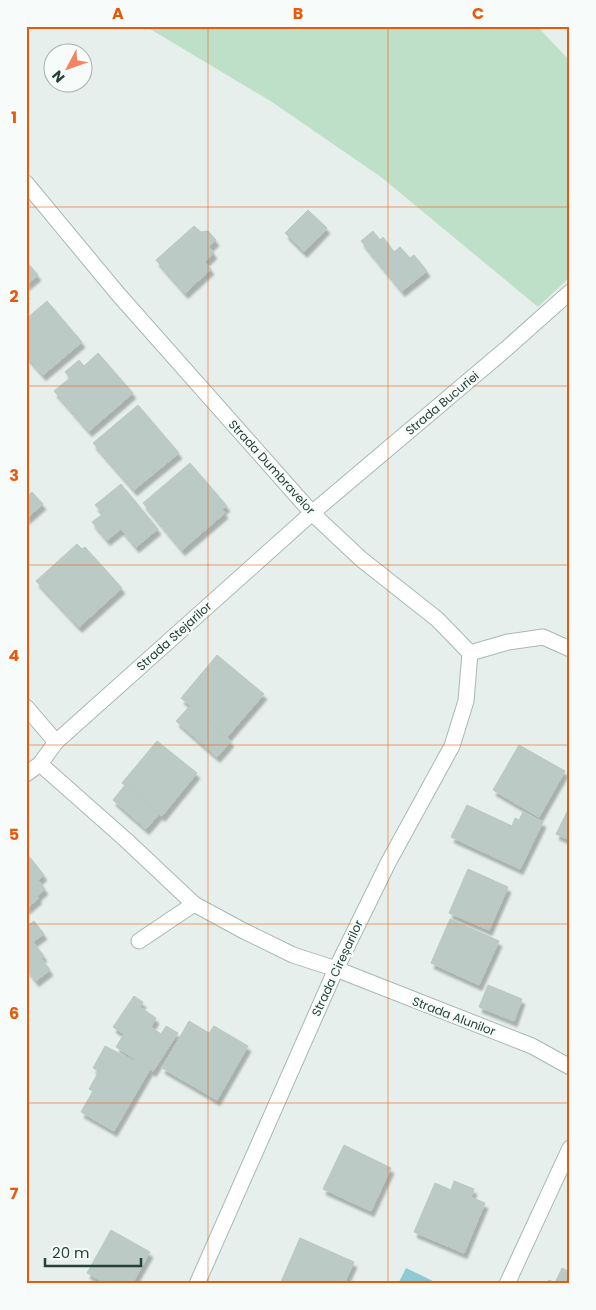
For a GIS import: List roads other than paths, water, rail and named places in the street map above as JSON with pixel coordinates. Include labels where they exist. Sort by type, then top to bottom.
[{"type":"street","name":"Strada Dumbravelor","points":[[26,183],[118,294],[312,513],[361,559],[436,619],[470,653]]},
{"type":"street","name":"Strada Bucuriei","points":[[312,513],[499,355],[570,292]]},
{"type":"street","name":"Strada Stejarilor","points":[[26,774],[40,764],[56,742],[312,513]]},
{"type":"street","points":[[470,653],[508,642],[543,637],[570,649]]},
{"type":"street","name":"Strada Cireșarilor","points":[[197,1284],[336,969],[388,863],[452,746],[466,701],[470,653]]},
{"type":"street","points":[[26,708],[56,742]]},
{"type":"street","points":[[40,764],[126,840],[194,904],[293,955],[336,969]]},
{"type":"street","points":[[139,942],[194,904]]},
{"type":"street","name":"Strada Alunilor","points":[[336,969],[532,1046],[570,1067]]},
{"type":"street","points":[[507,1284],[570,1148]]},
{"type":"water","points":[[406,1268],[439,1284],[398,1284]]}]
